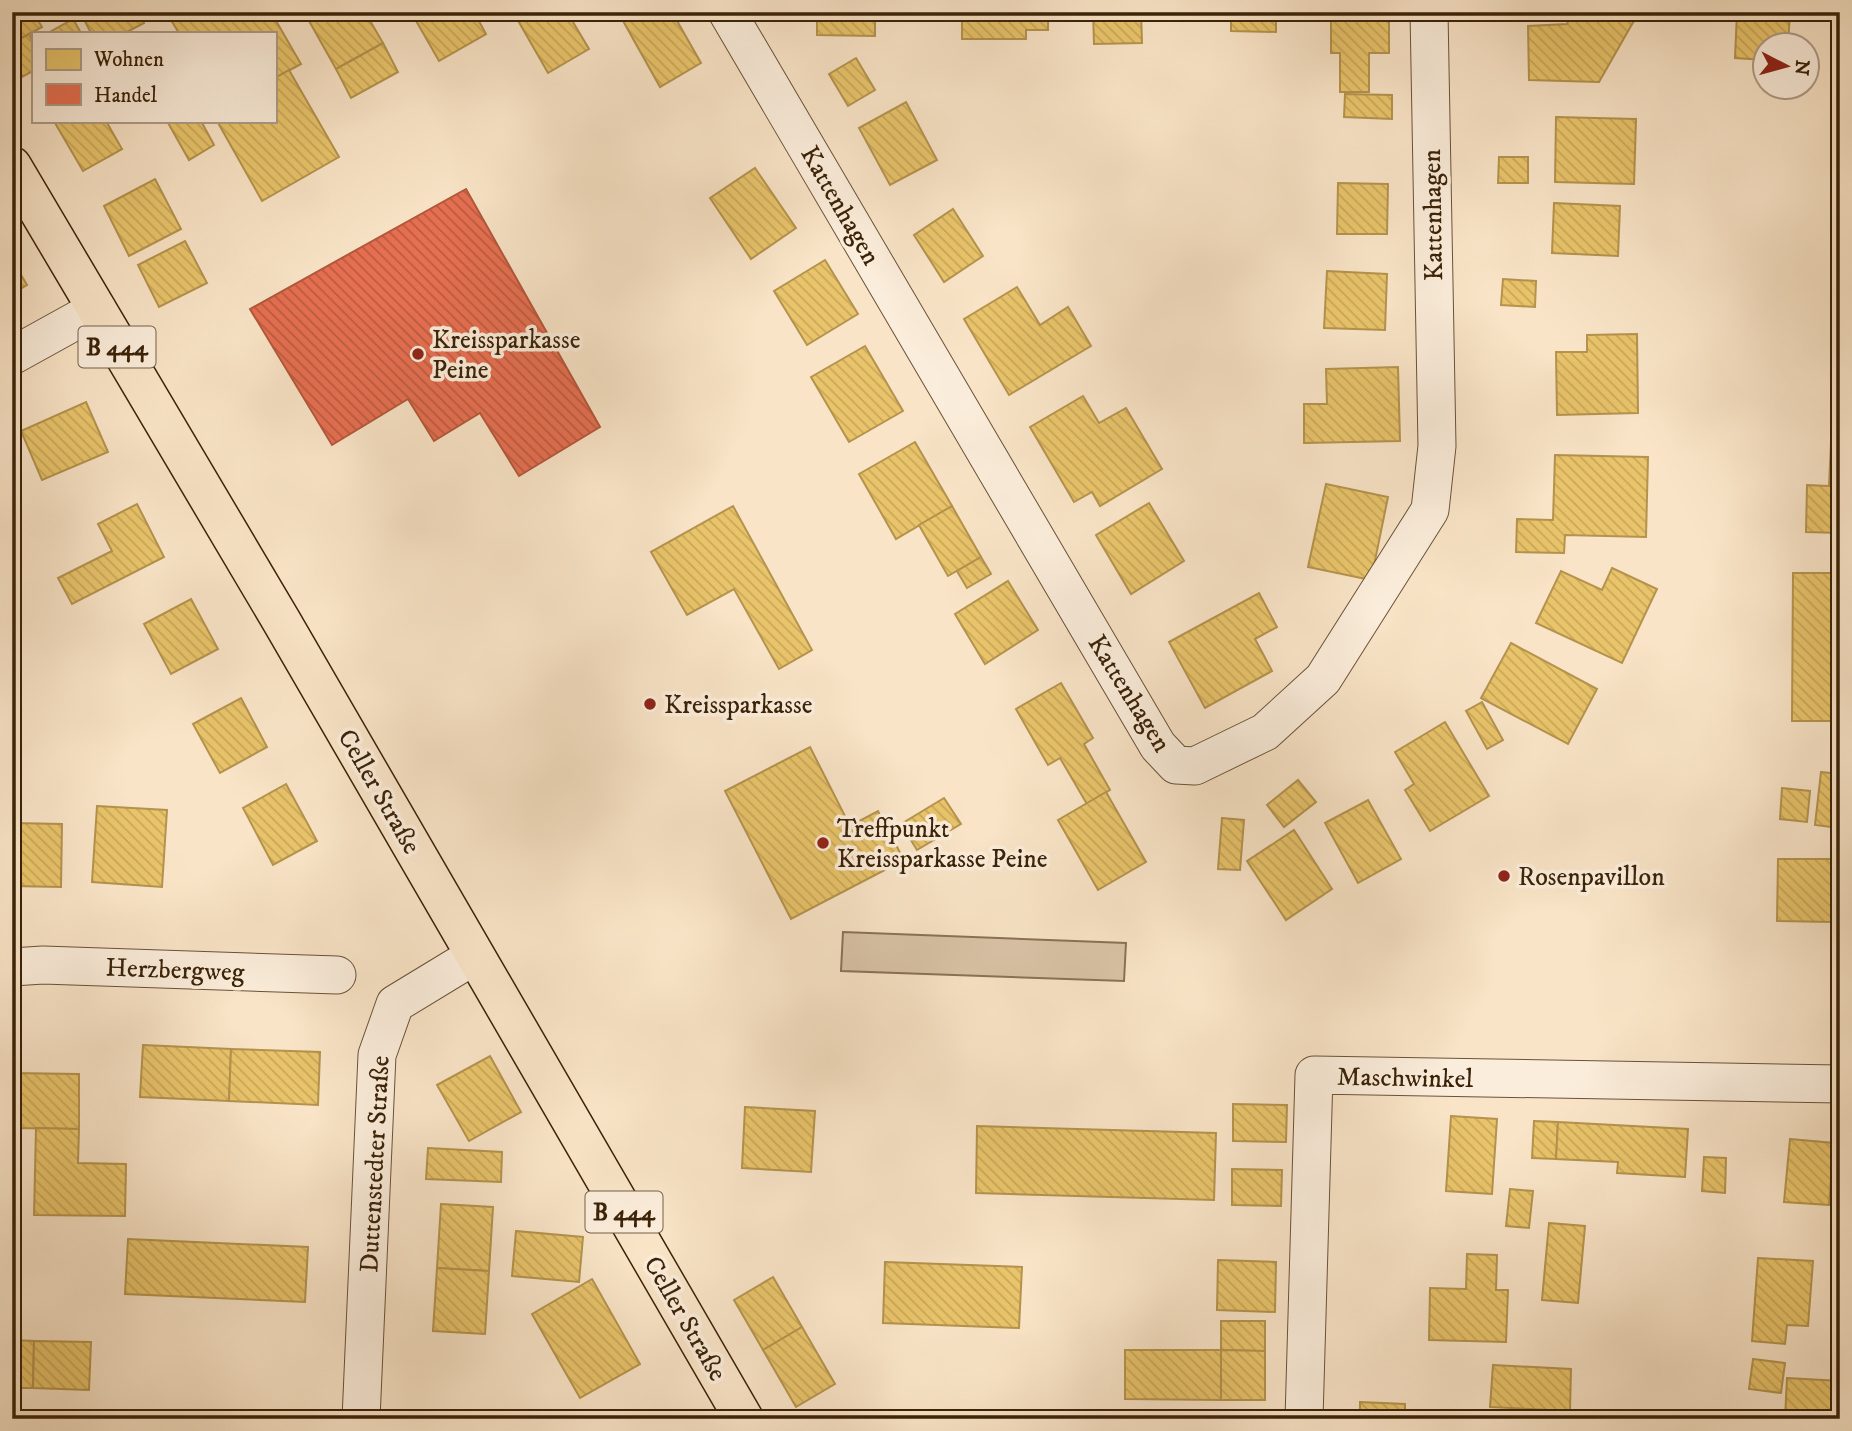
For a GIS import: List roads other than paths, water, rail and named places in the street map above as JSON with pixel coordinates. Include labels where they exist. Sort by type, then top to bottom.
[{"type":"main road","name":"Celler Straße","points":[[12,166],[289,634],[744,1419]]},
{"type":"street","name":"Kattenhagen","points":[[727,12],[1158,746],[1176,765],[1195,766],[1265,732],[1324,679],[1430,510],[1437,446],[1429,12]]},
{"type":"street","points":[[12,356],[97,309]]},
{"type":"street","name":"Duttenstedter Straße","points":[[361,1419],[377,1055],[395,1004],[474,956]]},
{"type":"street","name":"Herzbergweg","points":[[12,967],[43,965],[337,975]]},
{"type":"street","name":"Maschwinkel","points":[[1304,1419],[1314,1075],[1840,1084]]},
{"type":"place","name":"Kreissparkasse Peine","points":[[418,354]]},
{"type":"place","name":"Kreissparkasse","points":[[650,704]]},
{"type":"place","name":"Treffpunkt Kreissparkasse Peine","points":[[823,843]]},
{"type":"place","name":"Rosenpavillon","points":[[1504,876]]}]
